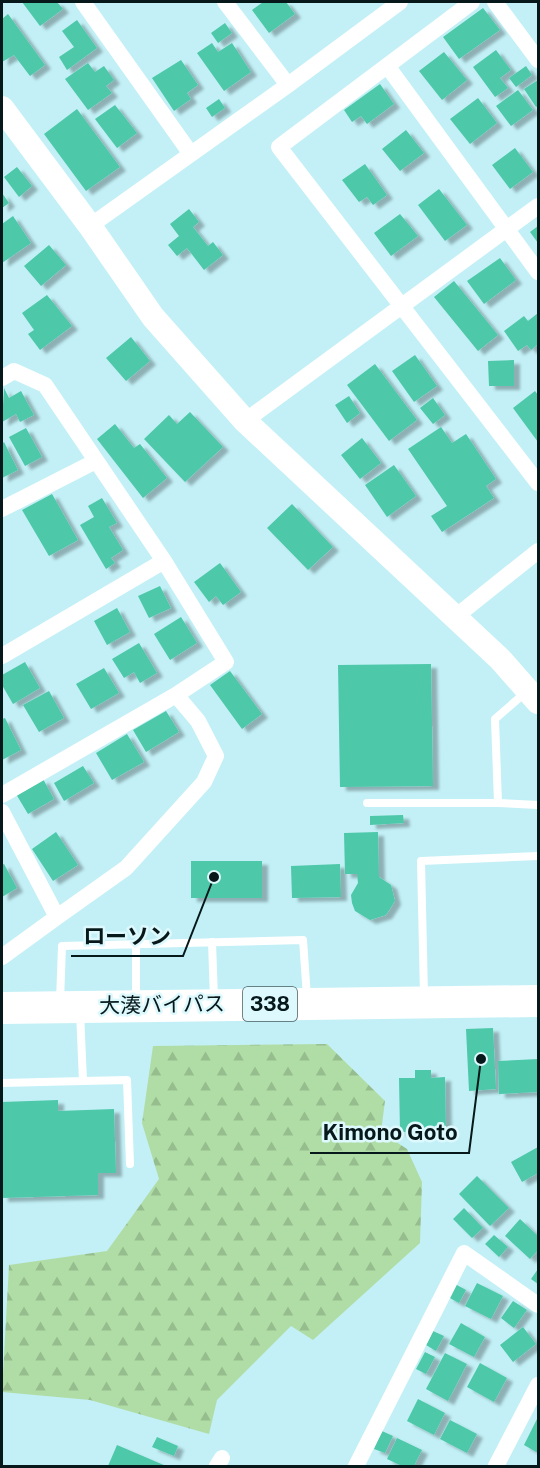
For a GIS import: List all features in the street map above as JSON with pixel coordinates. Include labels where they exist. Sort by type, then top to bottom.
[{"type":"highway","name":"大湊バイパス","points":[[2,1008],[538,1001]]},
{"type":"street","points":[[83,2],[191,154]]},
{"type":"street","points":[[225,2],[288,85]]},
{"type":"street","points":[[90,226],[288,85],[380,8],[400,2]]},
{"type":"street","points":[[472,2],[388,68],[279,147],[538,483]]},
{"type":"street","points":[[495,2],[538,60]]},
{"type":"street","points":[[388,68],[538,272]]},
{"type":"street","points":[[2,108],[90,226],[153,317],[244,422],[501,659],[533,696]]},
{"type":"street","points":[[244,422],[538,206]]},
{"type":"street","points":[[2,378],[14,371],[45,385],[164,561],[226,662],[176,695],[2,795]]},
{"type":"street","points":[[2,509],[96,460]]},
{"type":"street","points":[[454,618],[538,551]]},
{"type":"street","points":[[2,656],[164,561]]},
{"type":"street","points":[[2,957],[126,868],[204,782],[216,756],[198,721],[176,695]]},
{"type":"street","points":[[2,812],[57,917]]},
{"type":"street","points":[[356,1467],[464,1253],[538,1305]]},
{"type":"street","points":[[496,1467],[538,1385]]},
{"type":"lane","points":[[498,803],[495,719],[533,696]]},
{"type":"lane","points":[[366,803],[538,805]]},
{"type":"lane","points":[[424,1002],[421,861],[538,856]]},
{"type":"lane","points":[[82,1081],[62,946],[303,940],[307,1004]]},
{"type":"lane","points":[[212,942],[214,1005]]},
{"type":"lane","points":[[136,944],[136,1006]]},
{"type":"lane","points":[[2,1083],[127,1080],[130,1164]]},
{"type":"green space","points":[[327,1044],[385,1101],[381,1132],[407,1149],[422,1182],[420,1243],[313,1340],[291,1326],[217,1400],[209,1434],[90,1400],[2,1392],[9,1265],[107,1251],[159,1179],[142,1123],[153,1046]]},
{"type":"building","points":[[22,2],[57,2],[63,9],[40,26]]},
{"type":"building","points":[[263,2],[286,2],[295,14],[269,33],[252,10]]},
{"type":"building","points":[[483,8],[500,30],[459,59],[443,37]]},
{"type":"building","points":[[8,14],[45,65],[30,76],[14,55],[2,62],[2,19]]},
{"type":"building","points":[[77,20],[97,48],[67,70],[59,57],[74,47],[62,31]]},
{"type":"building","points":[[225,23],[232,33],[218,43],[211,33]]},
{"type":"building","points":[[212,43],[218,52],[232,43],[251,72],[224,91],[197,53]]},
{"type":"building","points":[[496,50],[511,70],[500,78],[508,88],[495,97],[473,67]]},
{"type":"building","points":[[444,52],[467,80],[442,100],[419,71]]},
{"type":"building","points":[[181,60],[198,85],[187,93],[191,99],[174,111],[152,78]]},
{"type":"building","points":[[88,63],[95,72],[104,66],[114,80],[106,86],[112,93],[88,110],[65,79]]},
{"type":"building","points":[[526,66],[532,75],[516,87],[509,78]]},
{"type":"building","points":[[538,80],[538,106],[536,107],[524,89]]},
{"type":"building","points":[[380,84],[394,104],[367,124],[361,116],[352,122],[344,110]]},
{"type":"building","points":[[518,90],[533,110],[511,126],[496,106]]},
{"type":"building","points":[[478,98],[497,123],[470,144],[450,119]]},
{"type":"building","points":[[219,99],[225,108],[212,117],[206,108]]},
{"type":"building","points":[[115,105],[137,133],[117,148],[95,119]]},
{"type":"building","points":[[77,109],[120,167],[86,191],[44,134]]},
{"type":"building","points":[[406,130],[424,153],[400,171],[382,149]]},
{"type":"building","points":[[515,148],[533,172],[510,189],[492,165]]},
{"type":"building","points":[[365,164],[387,195],[373,205],[367,197],[359,202],[342,180]]},
{"type":"building","points":[[17,167],[32,186],[19,197],[4,177]]},
{"type":"building","points":[[439,189],[467,225],[445,241],[418,205]]},
{"type":"building","points":[[2,193],[9,203],[2,208]]},
{"type":"building","points":[[189,209],[199,222],[193,227],[208,246],[213,242],[223,255],[204,270],[187,248],[177,256],[168,245],[179,236],[170,224]]},
{"type":"building","points":[[400,214],[418,236],[391,256],[374,233]]},
{"type":"building","points":[[13,216],[31,243],[2,263],[2,224]]},
{"type":"building","points":[[538,226],[538,243],[530,232]]},
{"type":"building","points":[[49,245],[66,265],[41,286],[24,266]]},
{"type":"building","points":[[500,258],[516,280],[484,304],[467,281]]},
{"type":"building","points":[[454,281],[498,335],[478,351],[434,297]]},
{"type":"building","points":[[47,295],[72,326],[40,350],[28,334],[34,330],[22,313]]},
{"type":"building","points":[[538,313],[538,344],[531,350],[527,345],[518,351],[504,331],[524,316],[528,321]]},
{"type":"building","points":[[131,337],[150,361],[126,381],[106,358]]},
{"type":"building","points":[[415,355],[437,386],[414,402],[392,371]]},
{"type":"building","points":[[514,360],[514,386],[489,386],[488,361]]},
{"type":"building","points":[[375,364],[417,420],[389,441],[347,385]]},
{"type":"building","points":[[4,388],[9,398],[21,391],[34,415],[20,422],[16,414],[2,422]]},
{"type":"building","points":[[535,391],[538,395],[538,442],[513,408]]},
{"type":"building","points":[[349,396],[360,413],[347,423],[335,405]]},
{"type":"building","points":[[433,398],[445,415],[433,424],[420,408]]},
{"type":"building","points":[[190,412],[223,447],[185,482],[144,439],[169,415],[177,424]]},
{"type":"building","points":[[115,424],[134,448],[140,444],[167,478],[143,498],[97,439]]},
{"type":"building","points":[[441,427],[452,443],[466,434],[496,479],[486,486],[494,498],[442,532],[431,516],[447,506],[408,449]]},
{"type":"building","points":[[26,428],[42,457],[25,466],[9,437]]},
{"type":"building","points":[[362,438],[381,463],[360,479],[341,455]]},
{"type":"building","points":[[4,442],[18,470],[2,478],[2,444]]},
{"type":"building","points":[[394,465],[416,496],[387,517],[365,485]]},
{"type":"building","points":[[52,494],[78,540],[49,556],[22,510]]},
{"type":"building","points":[[102,498],[117,523],[109,527],[123,550],[111,558],[115,563],[106,569],[80,525],[94,517],[88,506]]},
{"type":"building","points":[[292,504],[333,547],[308,570],[267,528]]},
{"type":"building","points":[[220,563],[241,592],[223,605],[216,596],[209,602],[194,582]]},
{"type":"building","points":[[160,586],[171,608],[149,618],[138,596]]},
{"type":"building","points":[[117,608],[130,632],[107,645],[94,621]]},
{"type":"building","points":[[181,617],[197,643],[170,660],[154,634]]},
{"type":"building","points":[[139,643],[157,673],[140,683],[134,672],[124,678],[112,659]]},
{"type":"building","points":[[25,662],[40,688],[13,704],[2,685],[2,675]]},
{"type":"building","points":[[431,664],[433,786],[340,787],[338,665]]},
{"type":"building","points":[[104,668],[119,693],[91,709],[76,684]]},
{"type":"building","points":[[230,671],[262,714],[242,729],[210,685]]},
{"type":"building","points":[[49,691],[64,718],[39,732],[23,705]]},
{"type":"building","points":[[166,711],[179,732],[146,752],[133,730]]},
{"type":"building","points":[[5,718],[21,750],[2,760],[2,719]]},
{"type":"building","points":[[127,734],[144,762],[112,780],[96,753]]},
{"type":"building","points":[[83,766],[94,783],[64,801],[54,783]]},
{"type":"building","points":[[43,779],[54,799],[28,814],[16,794]]},
{"type":"building","points":[[403,815],[404,823],[370,825],[370,816]]},
{"type":"building","points":[[56,832],[78,865],[53,881],[32,849]]},
{"type":"building","points":[[378,832],[379,877],[391,885],[395,901],[386,915],[370,920],[355,911],[352,903],[351,895],[358,883],[357,874],[345,874],[344,833]]},
{"type":"building","points":[[191,861],[262,861],[262,898],[191,898]]},
{"type":"building","points":[[4,864],[17,888],[2,897],[2,865]]},
{"type":"building","points":[[340,864],[341,897],[292,898],[291,866]]},
{"type":"building","points":[[493,1028],[496,1089],[469,1091],[466,1029]]},
{"type":"building","points":[[538,1059],[538,1092],[499,1094],[498,1061]]},
{"type":"building","points":[[415,1070],[431,1070],[431,1078],[445,1077],[446,1132],[400,1132],[399,1078],[415,1078]]},
{"type":"building","points":[[58,1100],[58,1111],[114,1109],[116,1173],[98,1173],[98,1195],[2,1198],[2,1102]]},
{"type":"building","points":[[538,1147],[538,1173],[522,1182],[511,1162]]},
{"type":"building","points":[[477,1176],[509,1208],[490,1226],[459,1194]]},
{"type":"building","points":[[464,1208],[483,1228],[472,1238],[453,1219]]},
{"type":"building","points":[[520,1219],[538,1236],[538,1250],[530,1259],[505,1236]]},
{"type":"building","points":[[494,1235],[508,1247],[499,1257],[485,1244]]},
{"type":"building","points":[[538,1269],[538,1284],[531,1279]]},
{"type":"building","points":[[477,1283],[503,1296],[491,1319],[465,1306]]},
{"type":"building","points":[[455,1284],[466,1290],[459,1303],[448,1297]]},
{"type":"building","points":[[513,1301],[527,1310],[514,1328],[501,1318]]},
{"type":"building","points":[[461,1323],[485,1337],[474,1357],[449,1344]]},
{"type":"building","points":[[523,1327],[536,1344],[513,1362],[500,1345]]},
{"type":"building","points":[[433,1331],[444,1336],[436,1351],[426,1345]]},
{"type":"building","points":[[425,1352],[435,1357],[426,1374],[416,1369]]},
{"type":"building","points":[[445,1353],[467,1364],[448,1401],[426,1389]]},
{"type":"building","points":[[480,1363],[507,1378],[494,1402],[467,1387]]},
{"type":"building","points":[[418,1399],[445,1413],[434,1435],[407,1421]]},
{"type":"building","points":[[538,1417],[538,1453],[524,1445]]},
{"type":"building","points":[[450,1420],[477,1434],[467,1453],[440,1439]]},
{"type":"building","points":[[382,1431],[393,1436],[385,1453],[374,1449]]},
{"type":"building","points":[[157,1437],[178,1446],[174,1456],[152,1447]]},
{"type":"building","points":[[397,1438],[422,1450],[414,1466],[402,1466],[387,1459]]},
{"type":"building","points":[[117,1445],[166,1466],[108,1466]]},
{"type":"place","name":"ローソン","points":[[214,877]]},
{"type":"place","name":"Kimono Goto","points":[[481,1059]]}]
